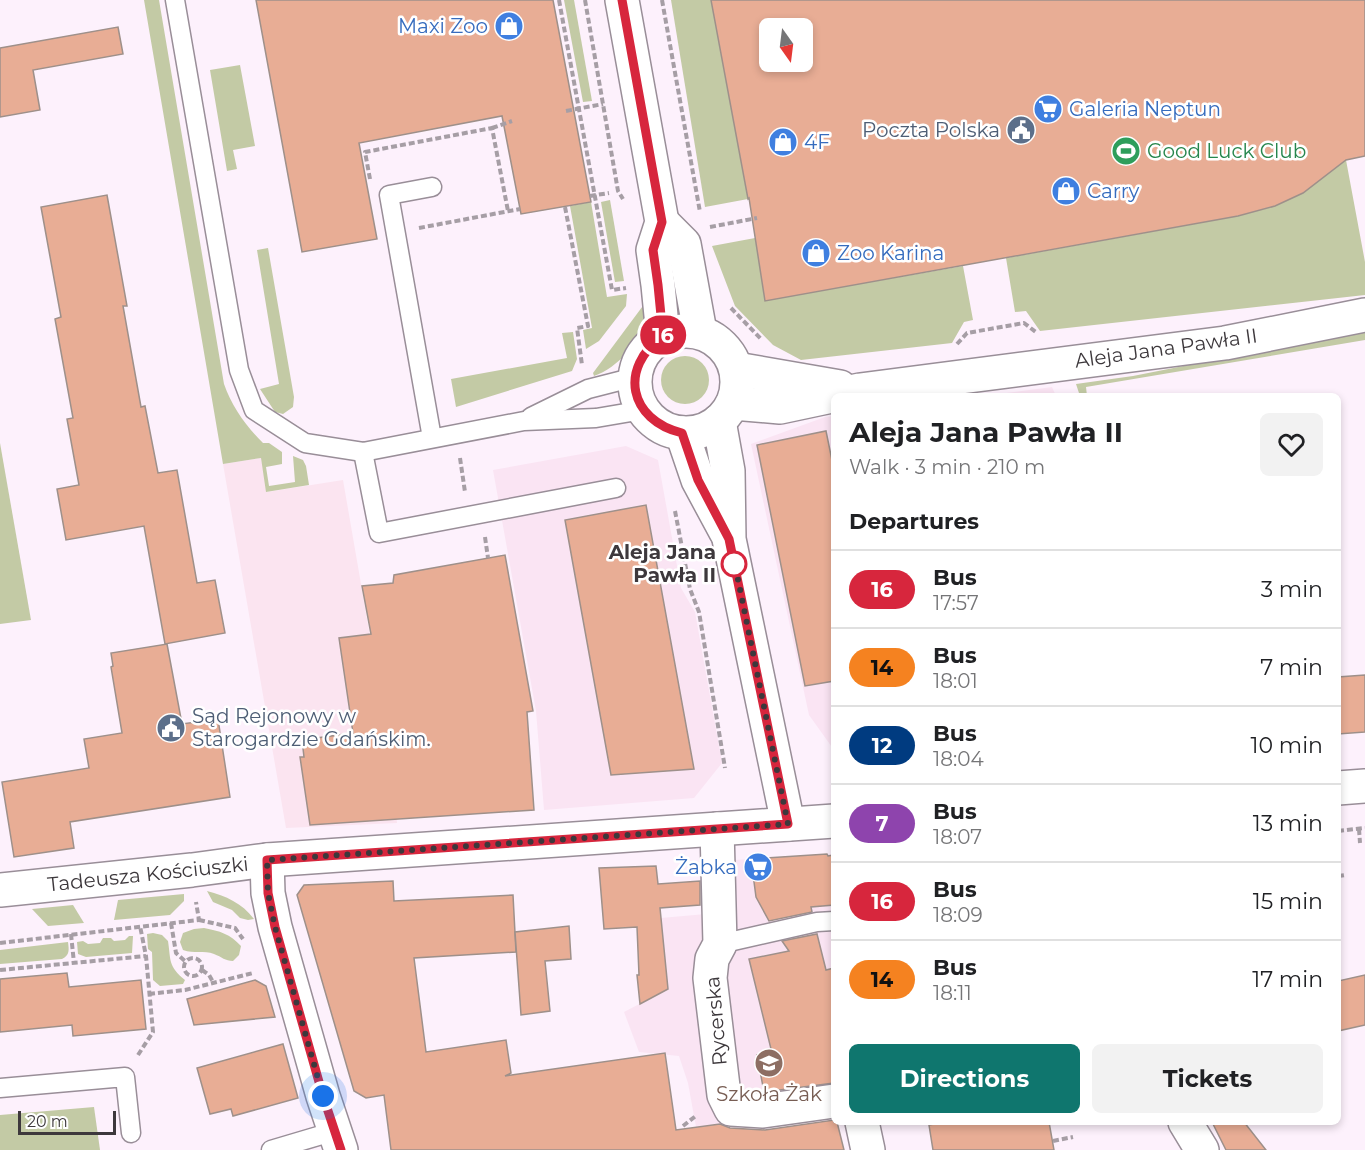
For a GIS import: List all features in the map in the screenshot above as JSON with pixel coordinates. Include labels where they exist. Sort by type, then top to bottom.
[{"type":"street","points":[[622,0],[662,222],[653,250],[663,336]]},
{"type":"street","points":[[662,222],[684,244],[700,333]]},
{"type":"street","name":"Aleja Jana Pawła II","points":[[846,393],[1225,343],[1365,315]]},
{"type":"street","points":[[726,412],[702,431],[682,433],[667,429],[653,421],[643,410],[636,394],[635,377],[639,360],[649,346],[663,336],[681,330],[700,333],[716,340],[728,353],[735,369],[737,386],[726,412],[729,539],[788,824]]},
{"type":"street","name":"Aleja Jana Pawła II","points":[[735,369],[860,390]]},
{"type":"street","name":"Aleja Jana Pawła II","points":[[726,412],[780,407],[831,396]]},
{"type":"street","points":[[682,433],[698,480],[729,539]]},
{"type":"street","points":[[1341,788],[1365,786]]},
{"type":"street","name":"Tadeusza Kościuszki","points":[[0,890],[267,860],[831,820]]},
{"type":"street","name":"Rycerska","points":[[717,829],[720,944],[712,959],[710,978],[724,1095],[731,1109],[763,1111],[831,1101]]},
{"type":"street","points":[[267,860],[268,893],[275,927],[323,1096],[338,1140]]},
{"type":"street","points":[[863,1125],[868,1150]]},
{"type":"street","points":[[1187,1125],[1202,1150]]},
{"type":"lane","points":[[174,0],[238,370],[254,410],[305,443],[363,452],[524,420],[596,418],[643,410]]},
{"type":"lane","points":[[432,187],[389,195],[432,438]]},
{"type":"lane","points":[[524,420],[588,389],[635,377]]},
{"type":"lane","points":[[363,452],[379,533],[616,488]]},
{"type":"lane","points":[[720,944],[817,922],[831,921]]},
{"type":"lane","points":[[0,1088],[125,1077],[131,1133]]},
{"type":"lane","points":[[271,1150],[338,1140]]},
{"type":"path","points":[[559,0],[592,196],[612,290],[631,288]]},
{"type":"path","points":[[585,0],[618,191]]},
{"type":"path","points":[[662,0],[701,218]]},
{"type":"path","points":[[566,111],[603,104]]},
{"type":"path","points":[[492,128],[512,121]]},
{"type":"path","points":[[592,196],[609,193]]},
{"type":"path","points":[[565,207],[588,326],[577,328],[583,370]]},
{"type":"path","points":[[415,229],[520,209]]},
{"type":"path","points":[[703,228],[757,218]]},
{"type":"path","points":[[729,307],[769,347]]},
{"type":"path","points":[[459,452],[465,493]]},
{"type":"path","points":[[673,500],[690,589],[699,612],[725,768]]},
{"type":"path","points":[[483,528],[488,558]]},
{"type":"path","points":[[1341,831],[1365,828]]},
{"type":"path","points":[[1359,829],[1360,843]]},
{"type":"path","points":[[1341,876],[1346,875]]},
{"type":"path","points":[[0,943],[199,920],[195,892]]},
{"type":"path","points":[[171,923],[176,953],[186,962]]},
{"type":"path","points":[[125,1077],[153,1032],[146,956],[140,926]]},
{"type":"path","points":[[71,934],[74,963]]},
{"type":"path","points":[[0,970],[146,956]]},
{"type":"path","points":[[191,958],[197,959],[202,964],[202,970],[198,975],[186,974],[184,968],[186,962],[191,958]]},
{"type":"path","points":[[202,970],[209,975],[213,983]]},
{"type":"path","points":[[149,994],[186,990],[255,972]]},
{"type":"path","points":[[1053,1142],[1073,1137]]},
{"type":"shaded area","points":[[1052,387],[1055,393],[1007,393]]},
{"type":"shaded area","points":[[831,416],[831,746],[809,715],[751,444]]},
{"type":"shaded area","points":[[626,446],[658,460],[681,588],[695,612],[722,763],[694,798],[544,810],[536,711],[493,470]]},
{"type":"shaded area","points":[[261,458],[267,492],[343,480],[392,763],[397,823],[286,828],[223,464]]},
{"type":"shaded area","points":[[831,854],[831,1090],[730,1123],[696,1127],[688,1083],[679,1056],[639,1052],[624,1012],[668,989],[661,918],[706,914],[703,862]]},
{"type":"green space","points":[[144,0],[159,0],[224,384],[235,408],[251,430],[263,443],[269,443],[282,452],[282,464],[266,467],[269,486],[295,482],[293,456],[303,460],[309,485],[266,492],[261,458],[223,464]]},
{"type":"green space","points":[[564,0],[574,0],[592,101],[583,102]]},
{"type":"green space","points":[[671,0],[711,0],[748,199],[705,207]]},
{"type":"green space","points":[[240,65],[255,146],[233,150],[237,169],[227,171],[210,70]]},
{"type":"green space","points":[[1346,160],[1365,262],[1365,295],[1040,331],[1026,311],[1015,312],[1006,258],[1238,216],[1275,206],[1303,193]]},
{"type":"green space","points":[[610,200],[624,281],[615,282],[601,202]]},
{"type":"green space","points":[[591,202],[607,297],[627,294],[626,306],[599,341],[586,349],[583,330],[592,328],[570,206]]},
{"type":"green space","points":[[755,238],[766,300],[963,266],[973,320],[964,322],[952,343],[801,360],[773,345],[735,306],[712,246]]},
{"type":"green space","points":[[268,248],[294,397],[293,407],[283,414],[275,412],[260,389],[279,384],[257,250]]},
{"type":"green space","points":[[651,295],[648,319],[633,345],[619,361],[594,376],[593,373]]},
{"type":"green space","points":[[1365,330],[1365,340],[1086,387],[1087,393],[1079,393],[1076,384],[1133,376]]},
{"type":"green space","points":[[573,332],[577,359],[572,371],[456,407],[451,379],[567,358],[562,333]]},
{"type":"green space","points":[[685,356],[702,363],[709,380],[702,397],[685,404],[668,397],[661,380],[668,363]]},
{"type":"green space","points":[[0,443],[31,620],[0,624]]},
{"type":"green space","points":[[207,891],[233,901],[254,919],[240,918],[232,910],[213,902]]},
{"type":"green space","points":[[184,894],[184,901],[170,915],[114,920],[118,900]]},
{"type":"green space","points":[[73,905],[84,923],[48,926],[32,909]]},
{"type":"green space","points":[[204,928],[220,932],[233,939],[241,946],[239,955],[230,961],[210,953],[183,950],[180,942],[183,933]]},
{"type":"green space","points":[[147,934],[162,935],[168,941],[171,963],[185,980],[183,984],[160,986],[153,980],[152,952],[148,949]]},
{"type":"green space","points":[[133,936],[132,953],[86,957],[78,954],[77,942],[100,943],[103,938],[111,938],[114,941],[125,940]]},
{"type":"green space","points":[[68,942],[68,952],[62,959],[0,964],[0,950]]},
{"type":"green space","points":[[94,1107],[100,1150],[0,1150],[0,1115]]},
{"type":"building","points":[[256,0],[553,0],[591,202],[521,214],[502,116],[359,143],[377,239],[302,252]]},
{"type":"building","name":"Galeria Neptun","points":[[711,0],[1365,0],[1365,156],[1346,160],[1303,193],[1275,206],[1238,216],[765,301],[749,198]]},
{"type":"building","points":[[118,27],[123,54],[33,70],[40,110],[0,117],[0,48]]},
{"type":"building","points":[[107,195],[127,306],[123,306],[141,407],[145,406],[158,473],[177,470],[197,583],[215,580],[225,633],[165,644],[144,526],[66,540],[57,489],[79,485],[67,419],[73,418],[55,319],[61,317],[41,207]]},
{"type":"building","points":[[826,431],[831,455],[831,682],[805,686],[757,445]]},
{"type":"building","points":[[646,505],[694,769],[611,775],[565,520]]},
{"type":"building","points":[[505,555],[533,711],[527,712],[534,810],[310,825],[300,757],[304,757],[302,740],[353,733],[339,638],[371,634],[362,586],[393,583],[394,575]]},
{"type":"building","name":"Sąd Rejonowy w Starogardzie Gdańskim.","points":[[167,644],[182,724],[218,719],[230,797],[70,822],[74,848],[14,857],[2,782],[89,768],[84,739],[122,733],[111,667],[113,666],[111,653]]},
{"type":"building","points":[[1365,675],[1365,732],[1341,734],[1341,677]]},
{"type":"building","points":[[831,856],[831,905],[811,907],[812,912],[769,921],[756,897],[751,859]]},
{"type":"building","points":[[656,866],[658,884],[700,881],[700,905],[660,908],[668,989],[640,1004],[637,975],[639,975],[637,927],[604,929],[599,868]]},
{"type":"building","points":[[393,881],[394,901],[513,895],[516,952],[414,958],[426,1052],[506,1040],[511,1073],[505,1076],[665,1053],[676,1130],[720,1124],[730,1128],[765,1130],[831,1120],[831,1125],[838,1125],[844,1150],[391,1150],[384,1095],[366,1098],[354,1091],[297,895],[304,885]]},
{"type":"building","points":[[569,926],[571,959],[545,961],[550,1011],[521,1015],[515,932]]},
{"type":"building","points":[[817,934],[826,970],[831,969],[831,1083],[764,1092],[757,1055],[772,1053],[749,959],[789,951],[782,941]]},
{"type":"building","points":[[67,973],[69,987],[141,980],[146,1029],[73,1036],[72,1025],[0,1032],[0,979]]},
{"type":"building","points":[[1365,975],[1365,1025],[1341,1030],[1341,980]]},
{"type":"building","points":[[255,980],[266,986],[275,1017],[194,1025],[187,999]]},
{"type":"building","points":[[283,1044],[298,1098],[233,1116],[231,1109],[210,1114],[197,1068]]},
{"type":"building","points":[[929,1125],[1050,1125],[1054,1150],[933,1150]]},
{"type":"building","points":[[1214,1125],[1246,1125],[1266,1150],[1226,1150]]},
{"type":"bus line","name":"16","points":[[341,1150],[323,1096],[275,927],[268,893],[267,860],[788,824],[729,539],[698,480],[682,433],[667,429],[653,421],[643,410],[636,394],[635,377],[639,360],[649,346],[663,336],[653,250],[662,222],[622,0]]},
{"type":"place","name":"Maxi Zoo","points":[[509,26]]},
{"type":"place","name":"Galeria Neptun","points":[[1048,109]]},
{"type":"place","name":"Poczta Polska","points":[[1021,130]]},
{"type":"place","name":"4F","points":[[783,142]]},
{"type":"place","name":"Good Luck Club","points":[[1126,151]]},
{"type":"place","name":"Carry","points":[[1066,191]]},
{"type":"place","name":"Zoo Karina","points":[[816,253]]},
{"type":"place","name":"Aleja Jana Pawła II","points":[[734,564]]},
{"type":"place","name":"Sąd Rejonowy w Starogardzie Gdańskim.","points":[[171,728]]},
{"type":"place","name":"Żabka","points":[[758,867]]},
{"type":"place","name":"Szkoła Żak","points":[[769,1063]]},
{"type":"route","points":[[323,1096],[275,927],[268,893],[267,860],[788,824],[734,560],[734,564]]}]
